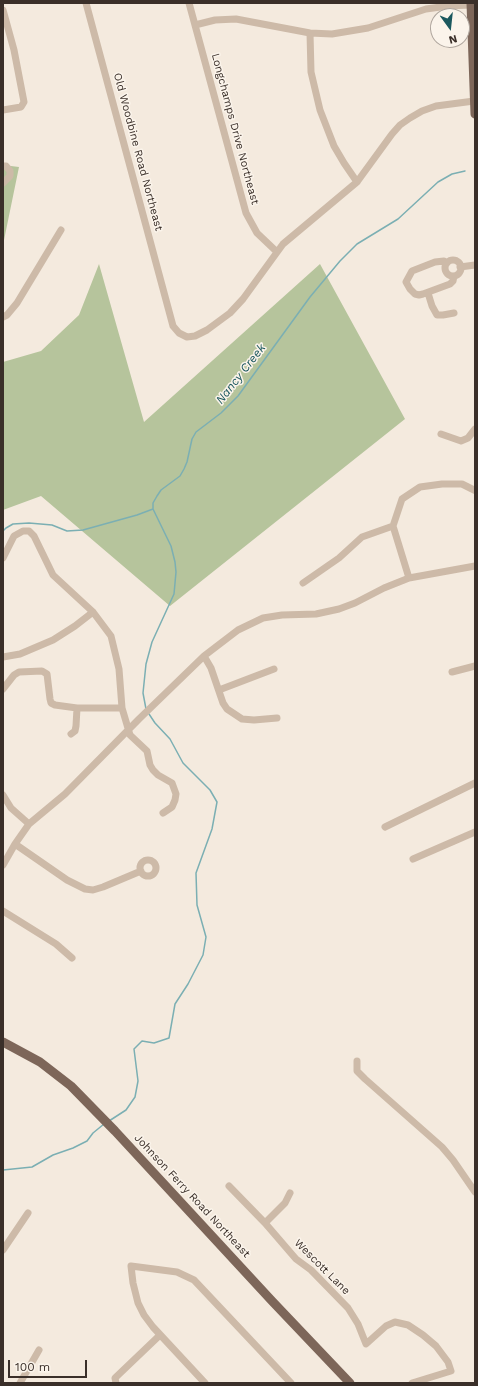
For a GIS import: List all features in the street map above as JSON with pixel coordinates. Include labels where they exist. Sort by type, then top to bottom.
[{"type":"main road","points":[[471,4],[475,114]]},
{"type":"main road","name":"Johnson Ferry Road Northeast","points":[[3,1042],[40,1062],[71,1086],[101,1116],[350,1383]]},
{"type":"street","name":"Old Woodbine Road Northeast","points":[[86,3],[175,329],[183,336],[191,337],[219,323],[237,306],[276,252]]},
{"type":"street","name":"Longchamps Drive Northeast","points":[[189,3],[246,213],[257,234],[276,252]]},
{"type":"street","points":[[195,25],[215,20],[236,19],[310,33],[332,34],[355,31],[380,25],[426,9],[471,4]]},
{"type":"street","points":[[3,10],[19,70],[26,107],[3,110]]},
{"type":"street","points":[[310,33],[311,72],[320,110],[334,146],[358,182]]},
{"type":"street","points":[[276,252],[292,236],[358,182],[392,134],[410,118],[422,111],[436,106],[474,100]]},
{"type":"street","points":[[3,166],[6,166],[10,170],[10,176],[3,183]]},
{"type":"street","points":[[3,317],[7,315],[17,302],[61,230]]},
{"type":"street","points":[[444,261],[447,263],[450,261],[456,261],[460,267],[459,273],[454,276],[453,281],[450,284],[428,293],[419,295],[412,292],[406,282],[409,274],[415,269],[435,262],[444,261]]},
{"type":"street","points":[[447,263],[445,271],[449,275],[454,276]]},
{"type":"street","points":[[460,267],[475,265]]},
{"type":"street","points":[[428,293],[432,306],[437,315],[443,316],[454,313]]},
{"type":"street","points":[[441,434],[461,441],[468,438],[475,429]]},
{"type":"street","points":[[409,578],[393,526],[402,499],[420,487],[442,484],[462,484],[474,490]]},
{"type":"street","points":[[303,583],[339,558],[362,537],[393,526]]},
{"type":"street","points":[[3,558],[14,536],[23,531],[29,531],[34,536],[53,575],[93,612],[111,636],[119,669],[122,708],[130,734],[146,751],[153,770],[175,788],[176,794],[172,807],[163,813]]},
{"type":"street","points":[[3,865],[29,824],[65,794],[93,767],[138,718],[204,656],[238,630],[263,618],[282,615],[316,614],[339,610],[384,588],[409,578],[475,566]]},
{"type":"street","points":[[3,657],[20,654],[53,640],[93,612]]},
{"type":"street","points":[[204,656],[211,668],[223,703],[227,708],[242,719],[254,720],[277,718]]},
{"type":"street","points":[[452,672],[475,666]]},
{"type":"street","points":[[219,690],[274,669]]},
{"type":"street","points":[[3,689],[14,675],[19,672],[42,671],[47,674],[51,703],[55,705],[77,708],[122,708]]},
{"type":"street","points":[[71,734],[75,730],[76,726],[77,708]]},
{"type":"street","points":[[385,827],[473,784],[475,792]]},
{"type":"street","points":[[3,795],[11,808],[29,824]]},
{"type":"street","points":[[413,859],[475,832]]},
{"type":"street","points":[[15,844],[67,880],[85,889],[93,890],[103,887],[141,871]]},
{"type":"street","points":[[3,911],[56,944],[72,958]]},
{"type":"street","points":[[357,1061],[357,1070],[361,1075],[442,1147],[475,1192]]},
{"type":"street","name":"Wescott Lane","points":[[229,1186],[265,1222],[296,1259],[311,1270],[348,1308],[358,1324],[366,1344],[386,1326],[395,1322],[408,1325],[436,1346],[448,1362],[451,1371],[412,1383]]},
{"type":"street","points":[[265,1222],[285,1204],[290,1193]]},
{"type":"street","points":[[3,1250],[28,1213]]},
{"type":"street","points":[[205,1383],[148,1321],[138,1303],[131,1266],[178,1272],[194,1280],[291,1383]]},
{"type":"street","points":[[116,1383],[115,1378],[160,1335]]},
{"type":"street","points":[[20,1383],[39,1350]]},
{"type":"green space","points":[[3,165],[19,167],[3,245]]},
{"type":"green space","points":[[99,264],[144,422],[320,264],[405,419],[170,606],[41,496],[3,510],[3,362],[41,351],[79,315]]},
{"type":"waterway","name":"Nancy Creek","points":[[146,709],[143,693],[146,664],[152,642],[174,594],[176,572],[171,546],[153,509],[153,503],[157,496],[161,490],[180,476],[187,462],[192,439],[196,432],[221,413],[238,396],[310,297],[340,261],[357,244],[398,219],[438,182],[452,174],[465,171]]},
{"type":"waterway","points":[[3,531],[13,524],[29,523],[52,525],[67,531],[83,530],[153,509]]},
{"type":"waterway","name":"Nancy Creek","points":[[109,1121],[126,1110],[135,1097],[138,1081],[134,1049],[142,1041],[154,1043],[169,1038],[175,1004],[188,984],[203,955],[206,937],[197,905],[196,873],[212,829],[217,802],[210,790],[183,763],[170,739],[149,714]]},
{"type":"waterway","name":"Nancy Creek","points":[[3,1170],[32,1167],[53,1155],[87,1141],[93,1133],[104,1124]]}]
